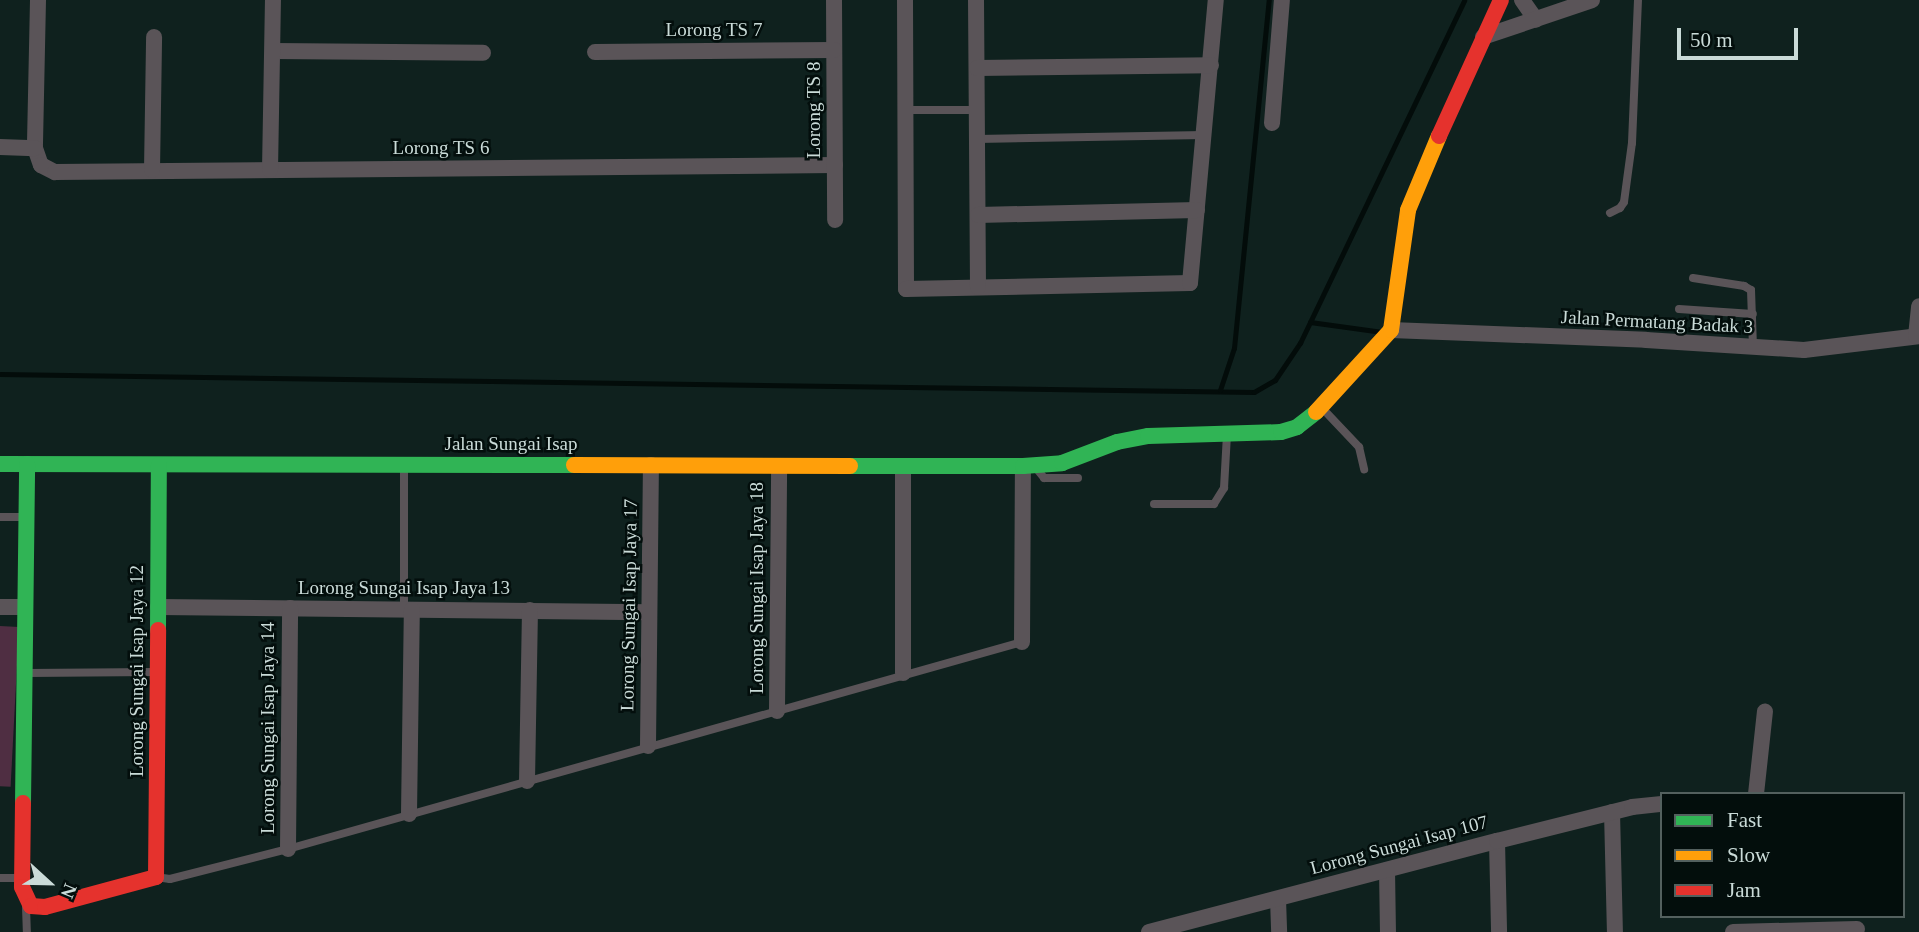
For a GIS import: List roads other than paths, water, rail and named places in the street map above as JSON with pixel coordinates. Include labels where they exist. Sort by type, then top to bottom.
[{"type":"street","points":[[0,147],[34,148],[38,0]]},
{"type":"street","points":[[270,170],[273,0]]},
{"type":"street","name":"Lorong TS 8","points":[[834,0],[835,219]]},
{"type":"street","points":[[905,0],[906,289],[1190,283],[1216,0]]},
{"type":"street","points":[[976,0],[978,288]]},
{"type":"street","points":[[1272,123],[1282,0]]},
{"type":"street","points":[[1391,330],[1408,210],[1420,176],[1501,0]]},
{"type":"street","points":[[1522,0],[1536,20]]},
{"type":"street","points":[[1483,37],[1592,0]]},
{"type":"street","points":[[152,170],[154,37]]},
{"type":"street","name":"Lorong TS 7","points":[[595,52],[834,50]]},
{"type":"street","points":[[272,51],[483,53]]},
{"type":"street","points":[[977,68],[1211,65]]},
{"type":"street","name":"Lorong TS 6","points":[[34,148],[47,170],[835,165]]},
{"type":"street","points":[[978,215],[1197,210]]},
{"type":"street","points":[[1918,336],[1919,306]]},
{"type":"street","name":"Jalan Permatang Badak 3","points":[[1391,330],[1646,340],[1804,350],[1918,336]]},
{"type":"street","name":"Jalan Sungai Isap","points":[[0,464],[1028,466],[1062,463],[1117,442],[1148,436],[1281,432],[1297,427],[1322,408],[1391,330]]},
{"type":"street","points":[[27,464],[22,878],[29,903],[45,907],[156,877]]},
{"type":"street","name":"Lorong Sungai Isap Jaya 12","points":[[156,877],[159,465]]},
{"type":"street","name":"Lorong Sungai Isap Jaya 17","points":[[648,746],[651,465]]},
{"type":"street","name":"Lorong Sungai Isap Jaya 18","points":[[777,711],[779,466]]},
{"type":"street","points":[[903,466],[904,673]]},
{"type":"street","points":[[1022,642],[1028,466]]},
{"type":"street","points":[[0,607],[24,607]]},
{"type":"street","name":"Lorong Sungai Isap Jaya 13","points":[[158,607],[649,612]]},
{"type":"street","name":"Lorong Sungai Isap Jaya 14","points":[[288,849],[290,608]]},
{"type":"street","points":[[408,610],[409,814]]},
{"type":"street","points":[[527,781],[530,610]]},
{"type":"street","points":[[1756,792],[1765,711]]},
{"type":"street","name":"Lorong Sungai Isap 107","points":[[1149,932],[1612,812],[1660,804]]},
{"type":"street","points":[[1612,812],[1615,932]]},
{"type":"street","points":[[1496,841],[1499,932]]},
{"type":"street","points":[[1387,870],[1388,932]]},
{"type":"street","points":[[1279,899],[1279,932]]},
{"type":"street","points":[[1733,932],[1857,926]]},
{"type":"lane","points":[[1609,213],[1620,208],[1624,202],[1632,143],[1638,0]]},
{"type":"lane","points":[[905,110],[977,110]]},
{"type":"lane","points":[[977,139],[1204,135]]},
{"type":"lane","points":[[1693,278],[1744,286],[1751,290],[1754,314],[1753,348]]},
{"type":"lane","points":[[1679,309],[1754,314]]},
{"type":"lane","points":[[1322,408],[1359,447],[1364,469]]},
{"type":"lane","points":[[1154,504],[1214,504],[1224,488],[1227,434]]},
{"type":"lane","points":[[404,465],[408,610]]},
{"type":"lane","points":[[1028,466],[1044,478],[1078,478]]},
{"type":"lane","points":[[0,517],[26,517]]},
{"type":"lane","points":[[156,877],[170,879],[288,849],[904,673],[1022,642]]},
{"type":"lane","points":[[24,673],[158,673]]},
{"type":"lane","points":[[0,878],[22,878]]},
{"type":"lane","points":[[27,932],[29,903]]},
{"type":"waterway","points":[[1220,390],[1234,348],[1269,0]]},
{"type":"waterway","points":[[0,374],[1254,392],[1275,380],[1300,343],[1464,0]]},
{"type":"waterway","points":[[1310,322],[1382,332]]}]
